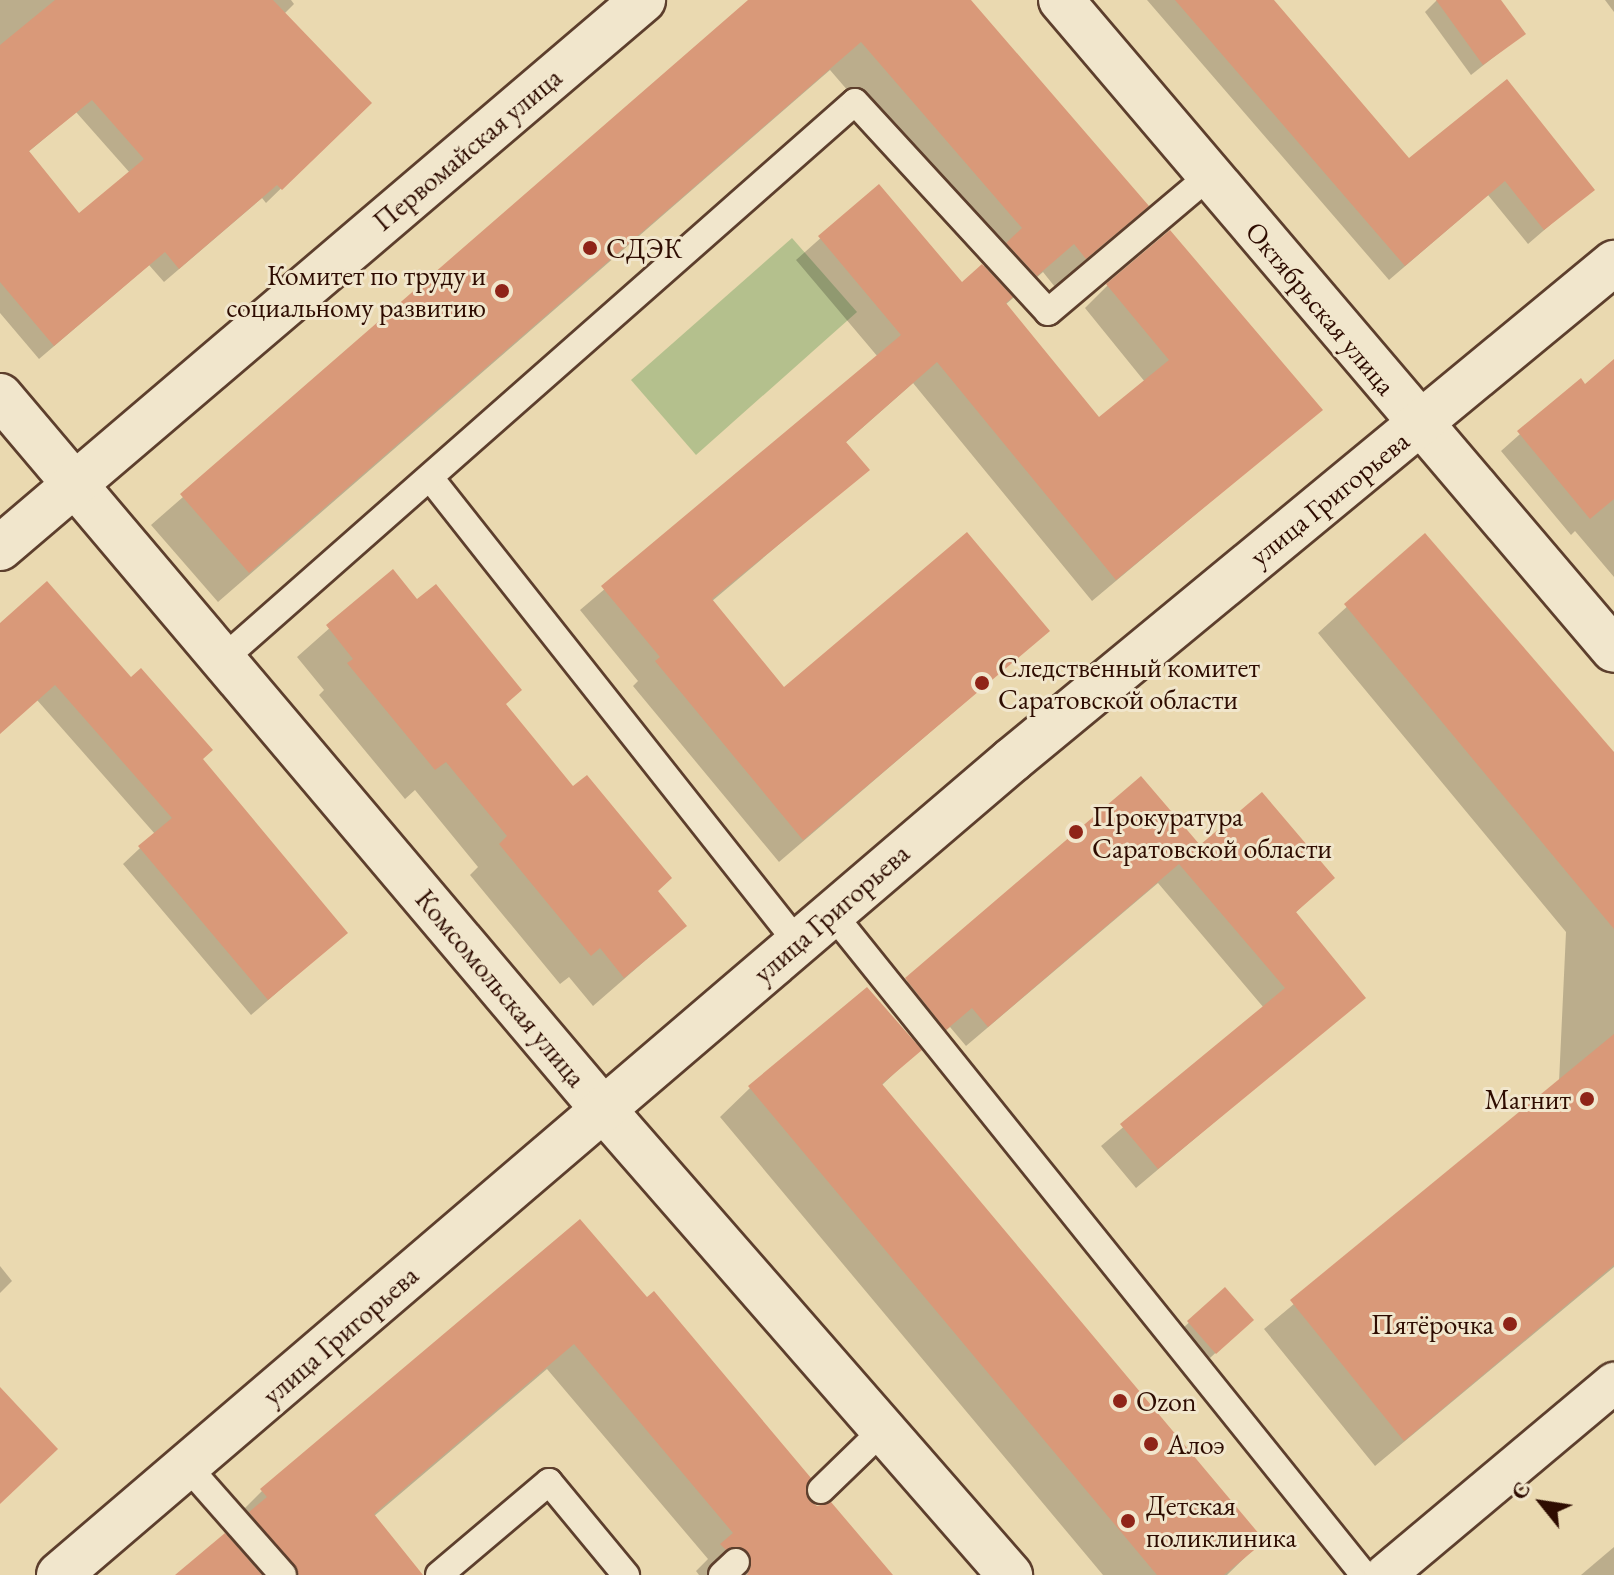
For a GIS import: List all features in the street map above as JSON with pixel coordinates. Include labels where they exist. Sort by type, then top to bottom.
[{"type":"street","name":"Первомайская улица","points":[[0,548],[72,483],[643,0]]},
{"type":"street","name":"Октябрьская улица","points":[[1061,0],[1614,650]]},
{"type":"street","name":"улица Григорьева","points":[[59,1575],[831,912],[1614,263]]},
{"type":"street","name":"Комсомольская улица","points":[[0,396],[603,1109],[1010,1575]]},
{"type":"street","points":[[1385,1575],[1614,1383]]},
{"type":"lane","points":[[223,659],[431,479],[855,102],[1048,312],[1210,175]]},
{"type":"lane","points":[[431,479],[797,942]]},
{"type":"lane","points":[[831,912],[1364,1575]]},
{"type":"lane","points":[[821,1490],[883,1430]]},
{"type":"lane","points":[[187,1466],[283,1575]]},
{"type":"lane","points":[[439,1575],[549,1482],[626,1575]]},
{"type":"green space","points":[[792,238],[857,312],[696,455],[631,380]]},
{"type":"building","points":[[55,0],[273,0],[372,103],[282,190],[277,185],[179,269],[165,252],[54,346],[0,282],[0,45]],"holes":[[[92,100],[144,159],[79,213],[29,151]]]},
{"type":"building","points":[[748,0],[971,0],[1149,206],[1086,259],[1074,244],[1037,276],[1006,243],[1022,228],[861,42],[249,573],[180,494]]},
{"type":"building","points":[[1175,0],[1274,0],[1409,158],[1507,79],[1595,190],[1544,230],[1505,181],[1405,266]]},
{"type":"building","points":[[1436,0],[1501,0],[1526,34],[1483,65]]},
{"type":"building","points":[[879,184],[962,282],[982,264],[1013,297],[1006,303],[1099,417],[1169,360],[1106,284],[1170,230],[1323,410],[1116,580],[937,362],[846,442],[870,470],[712,599],[784,687],[967,532],[1050,631],[803,840],[655,661],[660,657],[601,586],[901,335],[818,236]]},
{"type":"building","points":[[1614,359],[1614,499],[1590,519],[1517,431],[1581,378],[1585,384]]},
{"type":"building","points":[[1425,533],[1614,752],[1614,929],[1344,604]]},
{"type":"building","points":[[393,569],[417,599],[436,584],[522,690],[506,704],[573,786],[587,775],[672,878],[658,891],[687,926],[624,978],[600,948],[591,956],[499,844],[507,836],[446,762],[435,770],[347,663],[353,659],[326,625]]},
{"type":"building","points":[[47,581],[131,677],[141,668],[213,750],[203,759],[348,933],[268,1000],[138,846],[172,818],[55,685],[0,734],[0,623]]},
{"type":"building","points":[[1141,776],[1200,845],[1262,792],[1335,878],[1296,912],[1366,998],[1158,1169],[1120,1124],[1285,988],[1179,864],[988,1027],[972,1008],[946,1030],[905,978]]},
{"type":"building","points":[[867,987],[922,1050],[882,1084],[1265,1541],[1224,1575],[1157,1575],[748,1086]]},
{"type":"building","points":[[1614,1034],[1614,1265],[1404,1441],[1290,1300]]},
{"type":"building","points":[[580,1219],[647,1297],[654,1291],[811,1478],[806,1486],[809,1500],[817,1506],[831,1502],[893,1575],[747,1575],[751,1566],[748,1552],[740,1547],[726,1550],[720,1544],[733,1533],[574,1344],[374,1514],[423,1575],[299,1575],[249,1512],[267,1497],[260,1489]]},
{"type":"building","points":[[1225,1287],[1254,1320],[1216,1354],[1187,1321]]},
{"type":"building","points":[[0,1387],[58,1449],[0,1504]]},
{"type":"building","points":[[225,1533],[262,1575],[175,1575]]},
{"type":"place","name":"СДЭК","points":[[590,248]]},
{"type":"place","name":"Комитет по труду и социальному развитию","points":[[502,291]]},
{"type":"place","name":"Следственный комитет Саратовской области","points":[[982,683]]},
{"type":"place","name":"Прокуратура Саратовской области","points":[[1076,832]]},
{"type":"place","name":"Магнит","points":[[1587,1099]]},
{"type":"place","name":"Пятёрочка","points":[[1510,1324]]},
{"type":"place","name":"Ozon","points":[[1120,1401]]},
{"type":"place","name":"Алоэ","points":[[1151,1444]]},
{"type":"place","name":"Детская поликлиника","points":[[1128,1521]]}]
